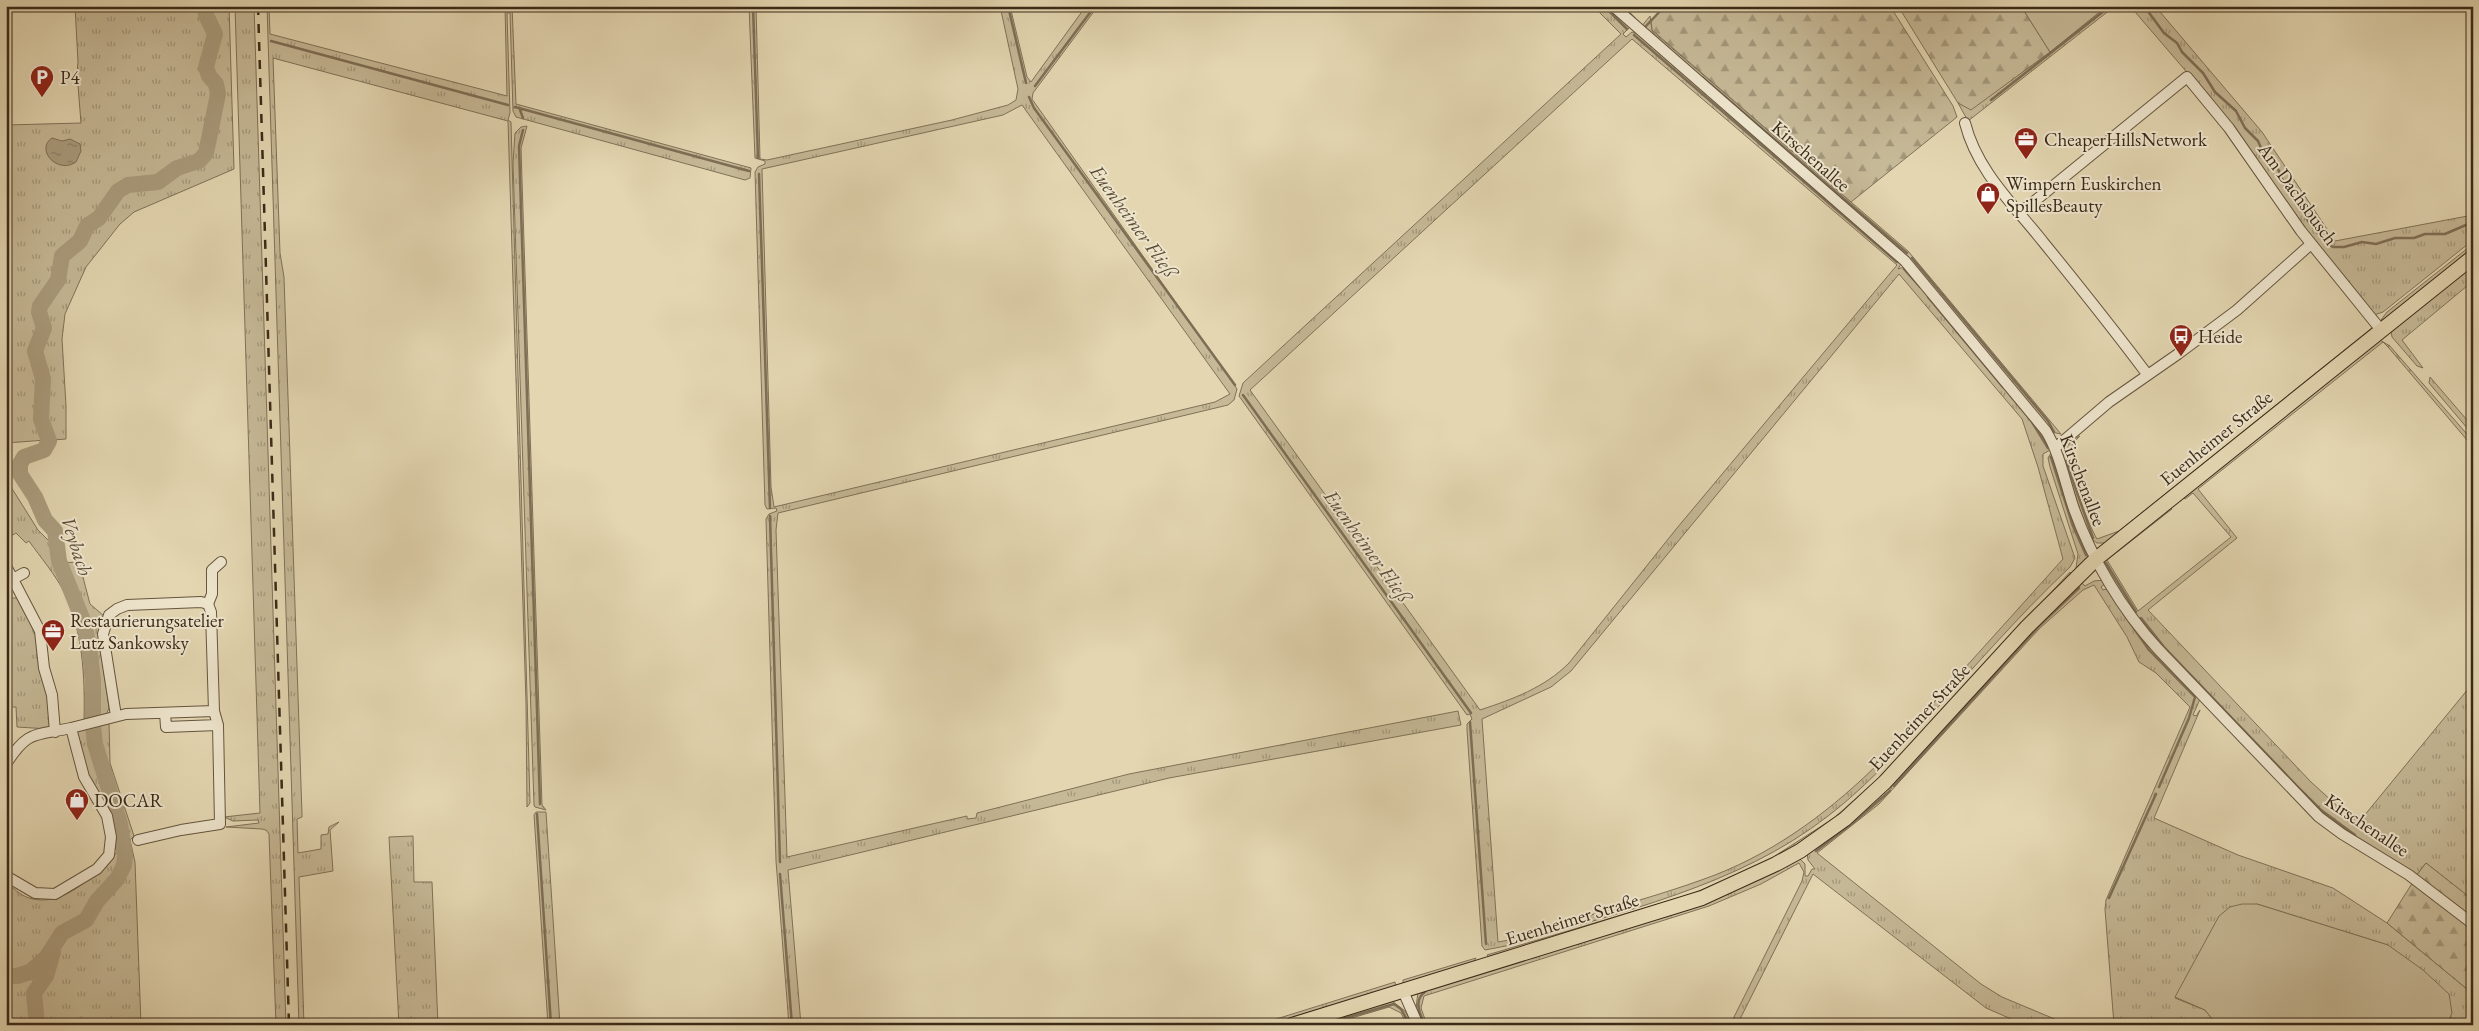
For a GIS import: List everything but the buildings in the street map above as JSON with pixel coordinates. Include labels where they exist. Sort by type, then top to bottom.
[{"type":"main road","name":"Euenheimer Straße","points":[[1292,1025],[1702,898],[1755,876],[1800,851],[1845,819],[1882,785],[2027,627],[2096,559],[2473,257]]},
{"type":"street","name":"Kirschenallee","points":[[1613,6],[1905,261],[2042,425],[2055,448],[2074,508],[2096,559],[2134,620],[2149,640],[2319,817],[2342,834],[2409,875],[2473,924]]},
{"type":"street","name":"Am Dachsbusch","points":[[2020,213],[2187,77],[2229,128],[2311,244],[2381,330]]},
{"type":"street","points":[[1965,123],[1971,144],[2005,197],[2020,213],[2147,374]]},
{"type":"street","points":[[2055,448],[2109,402],[2178,354],[2236,310],[2311,244]]},
{"type":"street","points":[[138,840],[181,830],[220,824],[218,725],[214,711],[211,612],[208,604],[212,594],[212,570],[221,562]]},
{"type":"street","points":[[6,566],[40,631],[44,668],[52,695],[55,732]]},
{"type":"street","points":[[13,579],[24,573]]},
{"type":"street","points":[[116,716],[103,634],[109,615],[120,608],[130,605],[208,604]]},
{"type":"street","points":[[6,764],[24,740],[116,716],[214,711]]},
{"type":"street","points":[[165,713],[166,727],[218,725]]},
{"type":"street","points":[[6,876],[35,893],[55,894],[90,874],[104,863],[109,855],[111,837],[107,816],[84,777],[71,728]]},
{"type":"street","points":[[1403,991],[1418,1025]]},
{"type":"street","points":[[2470,1025],[2473,1020]]},
{"type":"green space","points":[[75,6],[203,6],[212,38],[204,60],[204,69],[214,87],[217,98],[209,125],[205,150],[189,162],[173,167],[159,179],[127,183],[116,188],[100,215],[87,223],[75,241],[58,255],[53,279],[36,305],[38,317],[42,325],[32,353],[41,385],[37,418],[39,426],[47,437],[46,440],[6,443],[6,125],[81,123]]},
{"type":"green space","points":[[209,6],[229,6],[234,169],[134,212],[120,224],[86,267],[65,314],[62,339],[66,439],[53,440],[44,416],[48,394],[47,376],[38,354],[40,341],[48,328],[44,314],[45,303],[62,281],[67,255],[85,236],[90,235],[89,228],[122,192],[131,186],[154,186],[161,184],[176,171],[197,166],[208,159],[216,126],[221,92],[210,69],[218,37]]},
{"type":"green space","points":[[235,6],[254,6],[286,1025],[276,1025],[269,834],[266,830],[262,829],[226,827],[259,823],[258,820],[233,821],[224,817],[260,813]]},
{"type":"green space","points":[[267,6],[269,6],[270,34],[507,96],[505,6],[512,6],[516,104],[751,168],[750,178],[745,180],[516,117],[513,111],[510,13],[507,13],[510,113],[508,120],[511,122],[530,803],[527,807],[526,703],[508,121],[273,58],[280,253],[284,277],[302,815],[302,817],[297,819],[298,853],[321,849],[321,835],[328,834],[329,827],[339,822],[330,830],[333,871],[299,877],[304,1025],[299,1025]]},
{"type":"green space","points":[[749,6],[756,6],[760,159],[767,160],[952,120],[1008,105],[1016,100],[1018,89],[1000,6],[1010,6],[1027,77],[1031,82],[1086,6],[1098,6],[1033,93],[1032,99],[1237,389],[1234,400],[1228,405],[778,513],[776,530],[787,857],[967,816],[967,819],[976,818],[977,813],[1129,774],[1458,711],[1461,725],[1169,778],[788,870],[801,1025],[789,1025],[776,861],[766,519],[769,514],[777,511],[776,508],[767,509],[765,505],[755,172],[758,167],[765,164],[765,161],[755,158]],"holes":[[[1022,105],[1230,394],[1215,402],[774,507],[771,487],[762,169],[1003,115]]]},
{"type":"green space","points":[[1593,6],[1608,6],[1630,27],[1623,34],[1626,37],[1632,32],[1637,34],[1901,264],[1898,269],[1904,267],[2030,415],[2052,449],[2043,454],[2043,466],[2075,558],[2070,567],[2012,625],[1876,774],[1841,806],[1793,841],[1716,879],[1676,895],[1511,945],[1485,950],[1482,946],[1467,730],[1467,724],[1472,719],[1470,714],[1467,715],[1239,396],[1243,383],[1621,34]],"holes":[[[1632,39],[1897,265],[1677,528],[1569,663],[1559,672],[1528,692],[1480,710],[1250,390]],[[1899,274],[2022,419],[2038,467],[2063,559],[1882,760],[1845,795],[1805,826],[1739,865],[1715,875],[1538,933],[1498,942],[1482,719],[1551,687],[1571,671]]]},
{"type":"green space","points":[[1666,6],[1890,6],[1953,106],[1957,117],[1851,202],[1652,30],[1651,20]]},
{"type":"green space","points":[[1898,6],[2021,6],[2050,52],[1971,110],[1958,103]]},
{"type":"green space","points":[[2021,6],[2107,6],[2050,52]]},
{"type":"green space","points":[[2107,6],[2115,6],[1968,121],[1958,103],[1971,109],[2050,52]]},
{"type":"green space","points":[[2130,6],[2155,6],[2262,132],[2335,241],[2473,215],[2473,240],[2383,312],[2374,315],[2306,233],[2209,98]]},
{"type":"green space","points":[[1650,16],[1652,31],[1908,251],[2061,434],[2051,432],[1939,297],[1641,27]]},
{"type":"green space","points":[[527,126],[521,148],[542,805],[546,810],[534,805],[513,163],[515,133],[521,127]]},
{"type":"green space","points":[[2473,244],[2473,250],[2385,320],[2381,320],[2387,312]]},
{"type":"green space","points":[[2473,264],[2473,281],[2402,340],[2423,368],[2417,366],[2392,337],[2391,331]]},
{"type":"green space","points":[[2373,327],[2372,331],[2107,543],[2097,543],[2089,537],[2063,458],[2068,445],[2073,440],[2080,436],[2072,445],[2069,453],[2071,471],[2083,509],[2097,539],[2119,531]]},
{"type":"green space","points":[[2380,340],[2390,346],[2388,347],[2383,342],[2198,489],[2237,538],[2148,610],[2311,782],[2344,812],[2359,822],[2473,683],[2473,900],[2426,863],[2416,876],[2404,866],[2322,815],[2155,642],[2126,601],[2104,565],[2104,561],[2170,508],[2172,509],[2107,560],[2138,611],[2231,537],[2193,493],[2185,499],[2183,497]]},
{"type":"green space","points":[[2389,345],[2473,441],[2473,447],[2388,347]]},
{"type":"green space","points":[[2430,377],[2473,427],[2473,435],[2429,383]]},
{"type":"green space","points":[[2051,453],[2089,557],[2076,568],[2078,554],[2050,467],[2048,458]]},
{"type":"green space","points":[[6,479],[38,530],[52,544],[53,557],[57,563],[79,562],[90,604],[104,616],[99,629],[99,637],[109,708],[106,715],[84,720],[82,655],[75,623],[64,592],[29,541],[26,543],[16,533],[6,539]]},
{"type":"green space","points":[[2070,572],[2071,574],[1898,761],[1846,811],[1780,857],[1700,893],[1489,957],[1487,955],[1692,894],[1764,863],[1834,818],[1882,775]]},
{"type":"green space","points":[[2105,580],[2106,583],[2101,587],[2103,590],[2109,588],[2200,699],[2193,715],[2196,716],[2200,710],[2154,818],[2238,855],[2333,888],[2387,923],[2473,994],[2473,1011],[2464,1025],[2447,1025],[2449,1021],[2388,945],[2257,904],[2175,998],[2205,1010],[2217,1025],[2114,1025],[2105,909],[2106,900],[2190,707],[2156,673],[2139,662],[2127,637],[2094,585],[2083,590],[2040,628],[1879,804],[1817,853],[1981,984],[2002,997],[2069,1025],[2025,1025],[1986,1008],[1813,874],[1737,1025],[1730,1025],[1802,881],[1804,872],[1799,863],[1761,884],[1709,906],[1424,996],[1421,1008],[1427,1025],[1421,1025],[1416,1008],[1418,992],[1712,900],[1761,879],[1799,858],[1805,864],[1805,876],[1808,876],[1812,869],[1815,869],[1808,860],[1807,853],[1887,789],[1891,789],[1892,784],[2039,622],[2081,582],[2085,586],[2094,581]]},
{"type":"green space","points":[[6,598],[19,598],[38,635],[50,709],[49,729],[17,727],[16,707],[6,707]]},
{"type":"green space","points":[[109,722],[110,763],[134,836],[130,840],[135,862],[141,1025],[6,1025],[6,882],[29,898],[42,900],[54,898],[67,894],[78,887],[118,851],[114,847],[87,778],[76,733],[79,730],[90,727],[95,756],[119,828],[122,843],[124,842],[118,813],[100,756],[95,726]]},
{"type":"green space","points":[[536,812],[546,812],[560,1025],[548,1025],[534,815]]},
{"type":"green space","points":[[413,836],[414,882],[432,882],[438,1025],[399,1025],[389,837]]},
{"type":"green space","points":[[2426,863],[2473,900],[2473,920],[2416,876]]},
{"type":"green space","points":[[2413,882],[2473,928],[2473,994],[2387,923]]},
{"type":"green space","points":[[2242,904],[2257,904],[2388,945],[2423,970],[2449,994],[2452,1013],[2447,1025],[2217,1025],[2205,1010],[2175,997],[2219,916],[2230,907]]},
{"type":"green space","points":[[1476,958],[1473,963],[1403,984],[1403,980]]},
{"type":"green space","points":[[1395,982],[1396,988],[1275,1025],[1257,1025]]},
{"type":"green space","points":[[1392,1001],[1405,1011],[1413,1025],[1407,1025],[1401,1013],[1389,1007],[1328,1025],[1310,1025]]},
{"type":"water","points":[[52,138],[62,141],[70,139],[80,144],[81,151],[76,162],[62,165],[51,159],[47,154],[46,148],[47,143]]},
{"type":"waterway","name":"Veybach","points":[[6,976],[17,976],[30,972],[46,958],[62,933],[86,920],[97,901],[117,879],[124,865],[125,856],[120,824],[95,744],[93,681],[89,645],[82,618],[59,561],[55,531],[45,520],[35,497],[20,474],[20,464],[24,457],[44,450],[49,441],[41,419],[43,379],[35,351],[44,328],[39,312],[40,306],[58,280],[62,256],[80,241],[87,226],[99,218],[118,191],[128,185],[158,182],[177,168],[199,161],[206,153],[218,94],[216,84],[209,76],[206,67],[215,34],[206,15],[205,6]]},
{"type":"waterway","points":[[753,6],[758,158]]},
{"type":"waterway","name":"Euenheimer Fließ","points":[[1008,6],[1026,83]]},
{"type":"waterway","points":[[1035,86],[1095,6]]},
{"type":"waterway","points":[[1604,6],[1627,29]]},
{"type":"waterway","points":[[1622,6],[1635,19]]},
{"type":"waterway","points":[[1645,27],[1665,6]]},
{"type":"waterway","points":[[2144,6],[2164,33],[2177,43],[2182,52],[2203,73],[2215,92],[2236,111],[2245,128],[2258,141],[2265,157],[2278,169],[2286,188],[2298,201],[2308,221],[2327,244],[2333,247],[2344,247],[2362,242],[2376,244],[2395,238],[2414,238],[2425,234],[2445,234],[2473,222]]},
{"type":"waterway","points":[[1991,100],[2109,7]]},
{"type":"waterway","points":[[1634,35],[1897,262]]},
{"type":"waterway","points":[[271,41],[508,105]]},
{"type":"waterway","points":[[1702,77],[1907,253]]},
{"type":"waterway","name":"Euenheimer Fließ","points":[[1029,97],[1034,108],[1235,385]]},
{"type":"waterway","points":[[515,107],[749,171]]},
{"type":"waterway","points":[[520,110],[523,118]]},
{"type":"waterway","points":[[523,130],[519,146],[540,804]]},
{"type":"waterway","points":[[759,174],[770,508]]},
{"type":"waterway","points":[[1912,258],[2048,421],[2054,432]]},
{"type":"waterway","points":[[1904,269],[1920,287]]},
{"type":"waterway","points":[[1928,297],[2003,387]]},
{"type":"waterway","name":"Euenheimer Fließ","points":[[1243,395],[1471,713]]},
{"type":"waterway","points":[[2032,422],[2048,448]]},
{"type":"waterway","points":[[2051,457],[2073,526],[2086,555]]},
{"type":"waterway","points":[[2066,461],[2093,538]]},
{"type":"waterway","points":[[770,516],[780,862]]},
{"type":"waterway","points":[[2106,563],[2136,612]]},
{"type":"waterway","points":[[1894,786],[2040,625],[2079,588]]},
{"type":"waterway","points":[[2124,614],[2149,650],[2195,697],[2189,718],[2159,787]]},
{"type":"waterway","points":[[2141,618],[2164,647],[2298,787],[2321,810],[2355,835]]},
{"type":"waterway","name":"Euenheimer Fließ","points":[[1470,722],[1486,944]]},
{"type":"waterway","points":[[1816,851],[1890,791]]},
{"type":"waterway","points":[[2109,898],[2156,794]]},
{"type":"waterway","points":[[537,814],[551,1025]]},
{"type":"waterway","points":[[780,874],[792,1025]]},
{"type":"waterway","points":[[37,1025],[34,993],[46,976],[53,952]]},
{"type":"waterway","points":[[1425,992],[1421,995],[1418,1003],[1425,1025]]},
{"type":"waterway","points":[[1321,1025],[1394,1004],[1401,1009],[1410,1025]]},
{"type":"railway","points":[[258,6],[289,1025]]},
{"type":"place","name":"P4","points":[[42,98]]},
{"type":"place","name":"CheaperHillsNetwork","points":[[2026,160]]},
{"type":"place","name":"Wimpern Euskirchen SpillesBeauty","points":[[1988,215]]},
{"type":"place","name":"Heide","points":[[2181,357]]},
{"type":"place","name":"Restaurierungsatelier Lutz Sankowsky","points":[[53,652]]},
{"type":"place","name":"DOCAR","points":[[77,821]]}]
